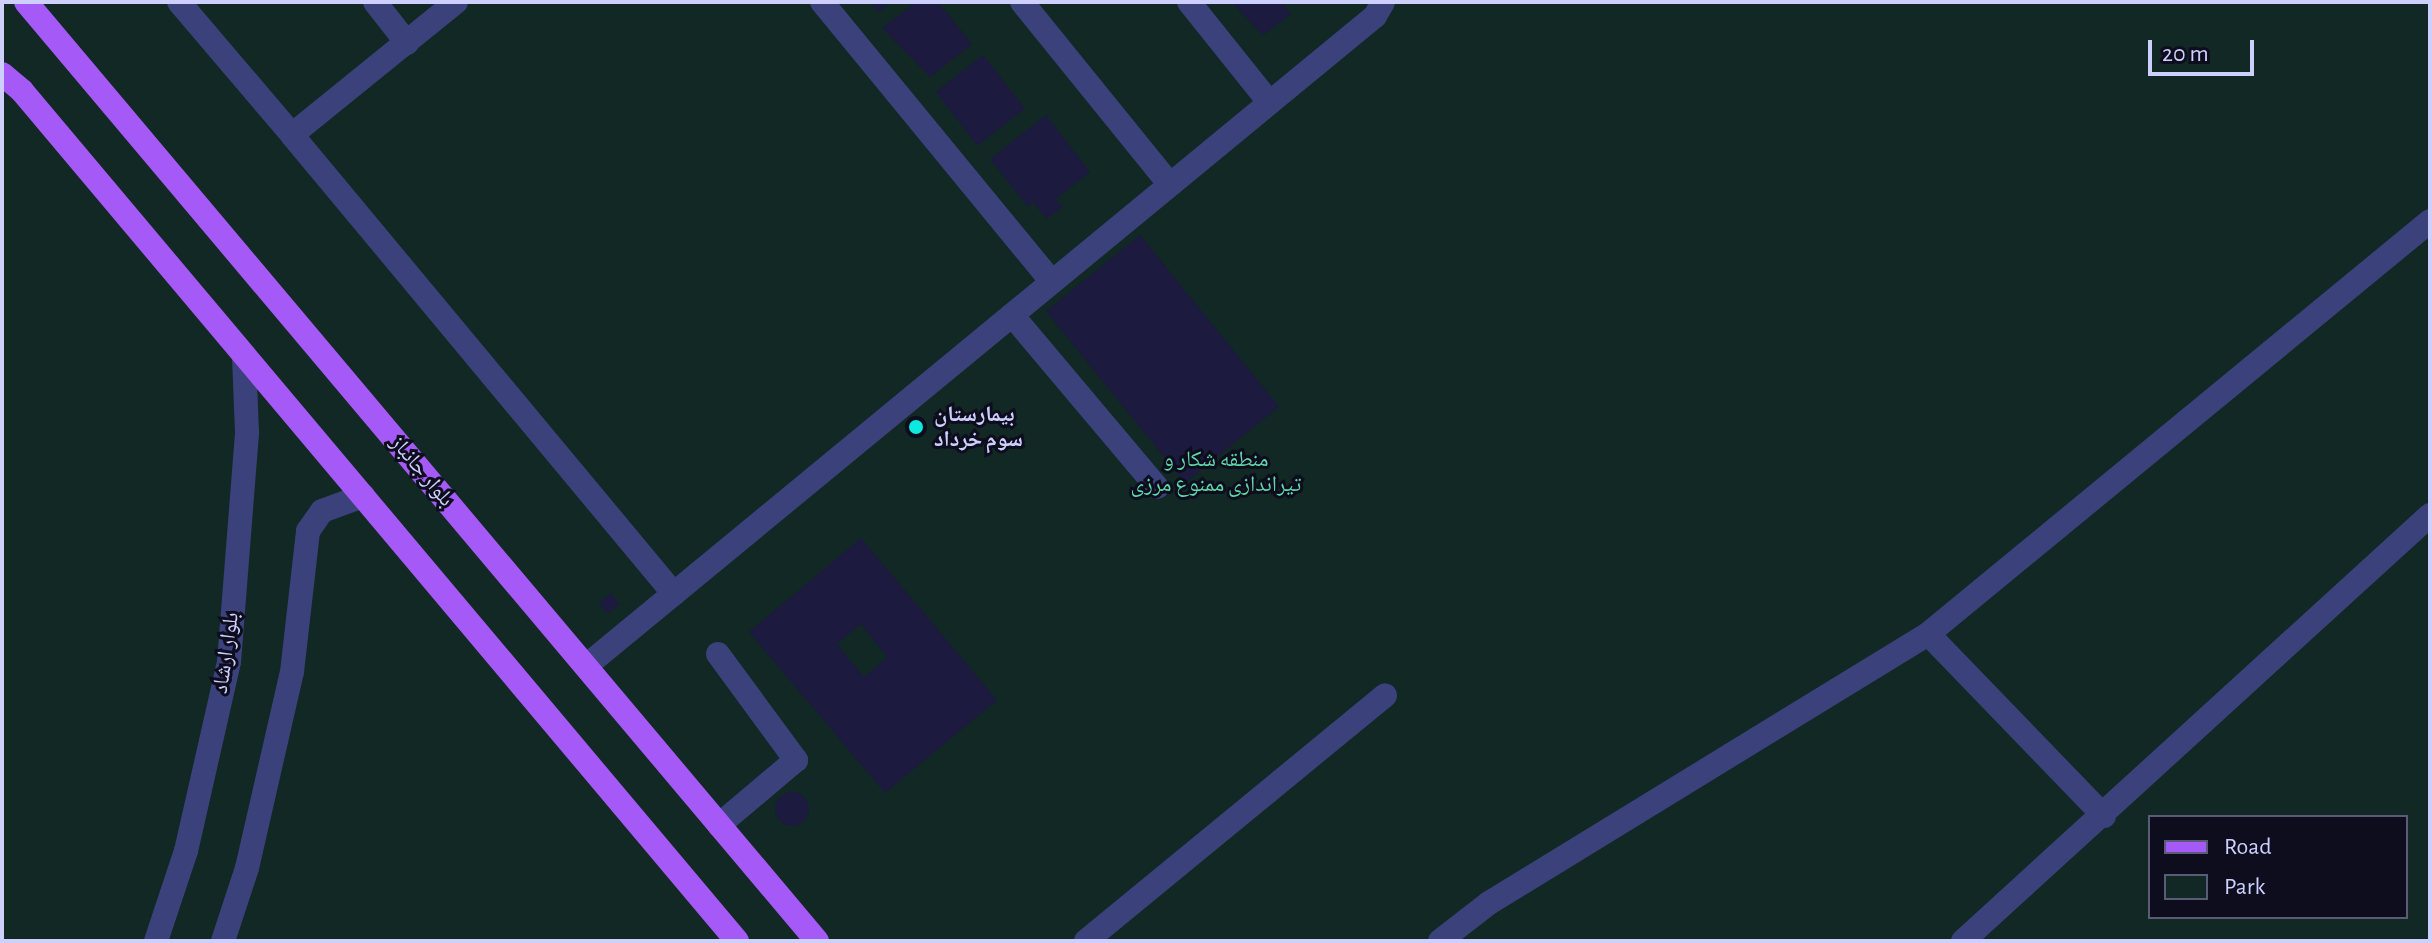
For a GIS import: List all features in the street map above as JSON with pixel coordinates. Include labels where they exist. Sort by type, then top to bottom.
[{"type":"main road","name":"بلوار جانباز","points":[[26,2],[817,941]]},
{"type":"main road","points":[[2,74],[22,91],[737,941]]},
{"type":"street","points":[[179,2],[674,594]]},
{"type":"street","points":[[375,2],[407,43]]},
{"type":"street","points":[[292,135],[456,2]]},
{"type":"street","points":[[822,2],[1052,282]]},
{"type":"street","points":[[1022,2],[1170,185]]},
{"type":"street","points":[[1189,2],[1270,103]]},
{"type":"street","points":[[586,666],[1375,16],[1383,2]]},
{"type":"street","points":[[1440,941],[1489,903],[1928,634],[2430,221]]},
{"type":"street","points":[[1012,315],[1157,487]]},
{"type":"street","name":"بلوار ارشاد","points":[[156,941],[186,851],[229,662],[247,432],[244,357]]},
{"type":"street","points":[[223,941],[247,868],[292,672],[308,531],[322,511],[363,496]]},
{"type":"street","points":[[1963,941],[2104,816],[2430,515]]},
{"type":"street","points":[[1928,634],[2104,816]]},
{"type":"street","points":[[718,654],[796,760],[719,825]]},
{"type":"street","points":[[1086,941],[1385,695]]},
{"type":"green space","name":"منطقه شکار و تیراندازی ممنوع مرزی","points":[[2,2],[2430,2],[2430,941],[2,941]]},
{"type":"building","points":[[870,2],[891,2],[878,12]]},
{"type":"building","points":[[916,2],[938,2],[972,44],[930,77],[882,28]]},
{"type":"building","points":[[1231,2],[1288,2],[1284,5],[1291,14],[1263,35]]},
{"type":"building","points":[[983,55],[1025,109],[978,146],[936,92]]},
{"type":"building","points":[[1046,115],[1090,172],[1056,199],[1063,207],[1046,219],[1033,202],[1028,207],[990,159]]},
{"type":"building","points":[[1140,235],[1279,407],[1185,483],[1046,311]]},
{"type":"building","points":[[861,538],[997,700],[885,793],[749,632]],"holes":[[[861,624],[887,657],[864,677],[837,644]]]},
{"type":"building","points":[[611,593],[620,604],[607,614],[599,603]]},
{"type":"building","points":[[792,792],[804,797],[809,809],[804,821],[792,826],[780,821],[775,809],[780,797]]},
{"type":"place","name":"بیمارستان سوم خرداد","points":[[916,427]]}]
